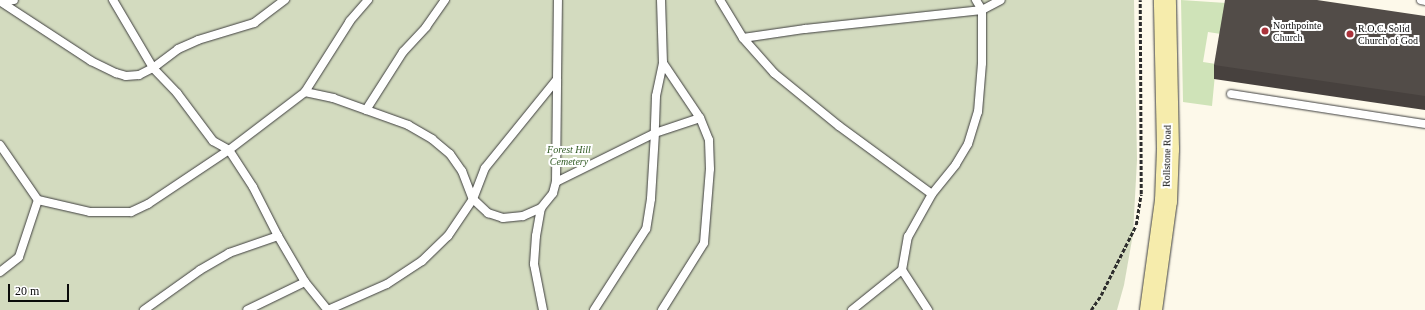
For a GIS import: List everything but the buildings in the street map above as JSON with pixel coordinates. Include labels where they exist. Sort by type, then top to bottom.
[{"type":"main road","name":"Rollstone Road","points":[[1151,310],[1166,201],[1168,149],[1165,0]]},
{"type":"lane","points":[[0,2],[14,0]]},
{"type":"lane","points":[[113,0],[153,68],[178,93],[213,141],[229,150],[253,187],[278,236],[305,282],[328,310],[387,284],[422,261],[448,236],[472,199],[485,168],[557,79]]},
{"type":"lane","points":[[0,2],[91,61],[126,76],[139,75],[153,68],[178,49],[198,40],[254,23],[285,0]]},
{"type":"lane","points":[[0,145],[38,200],[90,212],[131,212],[148,204],[229,150],[305,92],[342,33],[368,0]]},
{"type":"lane","points":[[366,110],[403,52],[426,27],[445,0]]},
{"type":"lane","points":[[305,92],[333,98],[408,124],[450,154],[462,171],[472,199],[488,213],[503,218],[523,216],[541,208],[553,193],[556,182],[558,0]]},
{"type":"lane","points":[[594,310],[646,229],[651,199],[656,96],[663,63],[661,0]]},
{"type":"lane","points":[[720,0],[743,38],[774,73],[839,126],[932,194]]},
{"type":"lane","points":[[852,310],[902,270],[908,237],[932,194],[956,164],[968,144],[978,112],[982,63],[982,10],[976,0]]},
{"type":"lane","points":[[743,38],[806,29],[982,10],[1001,0]]},
{"type":"lane","points":[[1421,0],[1425,1]]},
{"type":"lane","points":[[662,310],[704,243],[710,162],[709,140],[700,118],[663,63]]},
{"type":"lane","points":[[1231,94],[1425,124]]},
{"type":"lane","points":[[556,182],[654,133],[700,118]]},
{"type":"lane","points":[[0,272],[19,257],[38,200]]},
{"type":"lane","points":[[541,208],[534,264],[543,310]]},
{"type":"lane","points":[[144,310],[200,270],[229,253],[278,236]]},
{"type":"lane","points":[[902,270],[928,310]]},
{"type":"lane","points":[[247,310],[305,282]]},
{"type":"path","points":[[1091,310],[1101,295],[1136,225],[1140,202],[1140,0]]},
{"type":"green space","name":"Forest Hill Cemetery","points":[[0,0],[1134,0],[1137,160],[1133,234],[1124,285],[1117,310],[0,310]]},
{"type":"green space","points":[[1181,0],[1226,3],[1221,34],[1208,32],[1203,62],[1216,64],[1212,106],[1183,102]]},
{"type":"place","name":"Northpointe Church","points":[[1265,31]]},
{"type":"place","name":"R.O.C. Solid Church of God","points":[[1350,34]]}]
